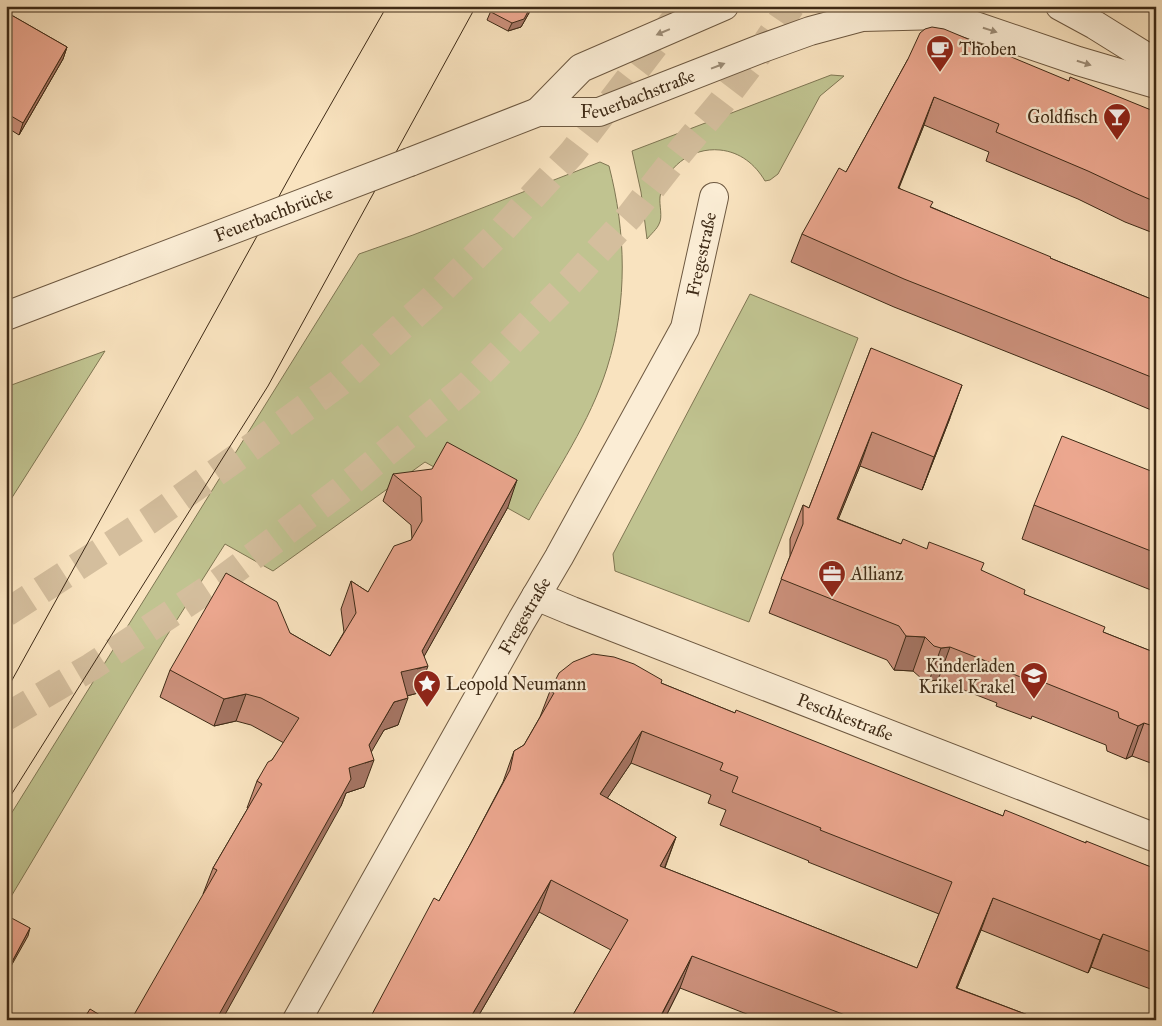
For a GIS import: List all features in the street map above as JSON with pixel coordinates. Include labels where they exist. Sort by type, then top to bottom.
[{"type":"street","name":"Feuerbachstraße","points":[[538,112],[580,68],[724,6]]},
{"type":"street","points":[[1060,6],[1095,25],[1156,63]]},
{"type":"street","name":"Feuerbachstraße","points":[[538,112],[599,112],[760,49],[849,20],[862,17],[945,9]]},
{"type":"street","points":[[945,9],[1078,61],[1156,84]]},
{"type":"street","name":"Feuerbachbrücke","points":[[8,315],[538,112]]},
{"type":"street","name":"Fregestraße","points":[[297,1020],[564,548],[685,328],[714,197]]},
{"type":"street","name":"Peschkestraße","points":[[536,596],[572,612],[1156,838]]},
{"type":"green space","points":[[831,75],[844,76],[820,96],[778,174],[765,181],[752,164],[740,156],[727,151],[709,150],[689,156],[673,169],[667,177],[660,197],[660,221],[657,228],[647,239],[641,192],[632,151]]},
{"type":"green space","points":[[600,162],[609,166],[619,216],[622,267],[619,318],[614,343],[600,388],[572,446],[529,520],[425,462],[273,571],[225,544],[166,637],[6,905],[6,822],[359,254],[413,235]]},
{"type":"green space","points":[[750,294],[858,338],[749,622],[615,571],[613,554]]},
{"type":"green space","points":[[105,351],[6,507],[6,387]]},
{"type":"building","points":[[493,6],[531,6],[524,19],[512,23],[491,12]]},
{"type":"building","points":[[6,12],[67,47],[23,123],[6,113]]},
{"type":"building","points":[[932,27],[944,29],[1069,81],[1070,77],[1156,112],[1156,202],[996,132],[999,124],[934,97],[898,188],[933,202],[930,207],[1156,301],[1156,379],[904,279],[802,234],[839,168],[846,172],[908,59],[920,33]]},
{"type":"building","points":[[871,348],[962,385],[934,457],[872,432],[837,519],[901,544],[903,539],[927,549],[929,542],[984,563],[981,570],[1025,590],[1024,594],[1105,627],[1103,632],[1156,653],[1156,727],[1144,723],[1138,726],[1119,718],[1118,712],[1043,682],[1043,686],[1008,672],[1009,670],[950,647],[941,648],[934,646],[925,637],[906,636],[899,626],[781,579],[803,524],[803,505],[809,508]]},
{"type":"building","points":[[1062,436],[1156,473],[1156,553],[1034,505]]},
{"type":"building","points":[[447,442],[517,480],[422,651],[428,666],[401,672],[408,698],[394,702],[369,745],[374,760],[349,768],[351,779],[216,1020],[131,1020],[217,870],[213,868],[262,784],[257,781],[299,718],[261,698],[246,694],[224,699],[170,670],[226,573],[277,602],[290,633],[330,656],[356,613],[351,581],[368,592],[394,546],[411,540],[422,521],[421,497],[393,474],[432,469]]},
{"type":"building","points":[[593,654],[614,657],[634,664],[662,680],[661,683],[735,713],[736,710],[1003,816],[1005,810],[1156,869],[1156,954],[1103,934],[1100,940],[993,898],[956,988],[1041,1020],[858,1020],[692,956],[659,1019],[661,1020],[570,1020],[628,920],[551,880],[469,1020],[369,1020],[434,898],[439,901],[471,843],[510,770],[514,751],[524,745],[554,693],[550,691],[559,673],[573,662]],"holes":[[[642,731],[723,763],[720,770],[738,777],[732,792],[821,828],[820,830],[952,882],[917,968],[660,866],[676,837],[600,794]]]},
{"type":"building","points":[[6,915],[30,928],[6,973]]},
{"type":"building","points":[[1156,1006],[1156,1020],[1149,1020]]},
{"type":"building","points":[[90,1009],[108,1020],[83,1020]]},
{"type":"tunnel","points":[[6,613],[148,521],[339,383],[428,303],[502,230],[572,153],[685,6]]},
{"type":"tunnel","points":[[6,717],[91,667],[219,582],[340,491],[467,386],[570,282],[630,216],[721,103],[762,49],[791,6]]},
{"type":"tram line","points":[[6,691],[299,160],[387,6]]},
{"type":"tram line","points":[[6,803],[268,386],[476,6]]},
{"type":"place","name":"Thoben","points":[[940,73]]},
{"type":"place","name":"Goldfisch","points":[[1117,141]]},
{"type":"place","name":"Allianz","points":[[832,598]]},
{"type":"place","name":"Kinderladen Krikel Krakel","points":[[1034,700]]},
{"type":"place","name":"Leopold Neumann","points":[[427,708]]}]
